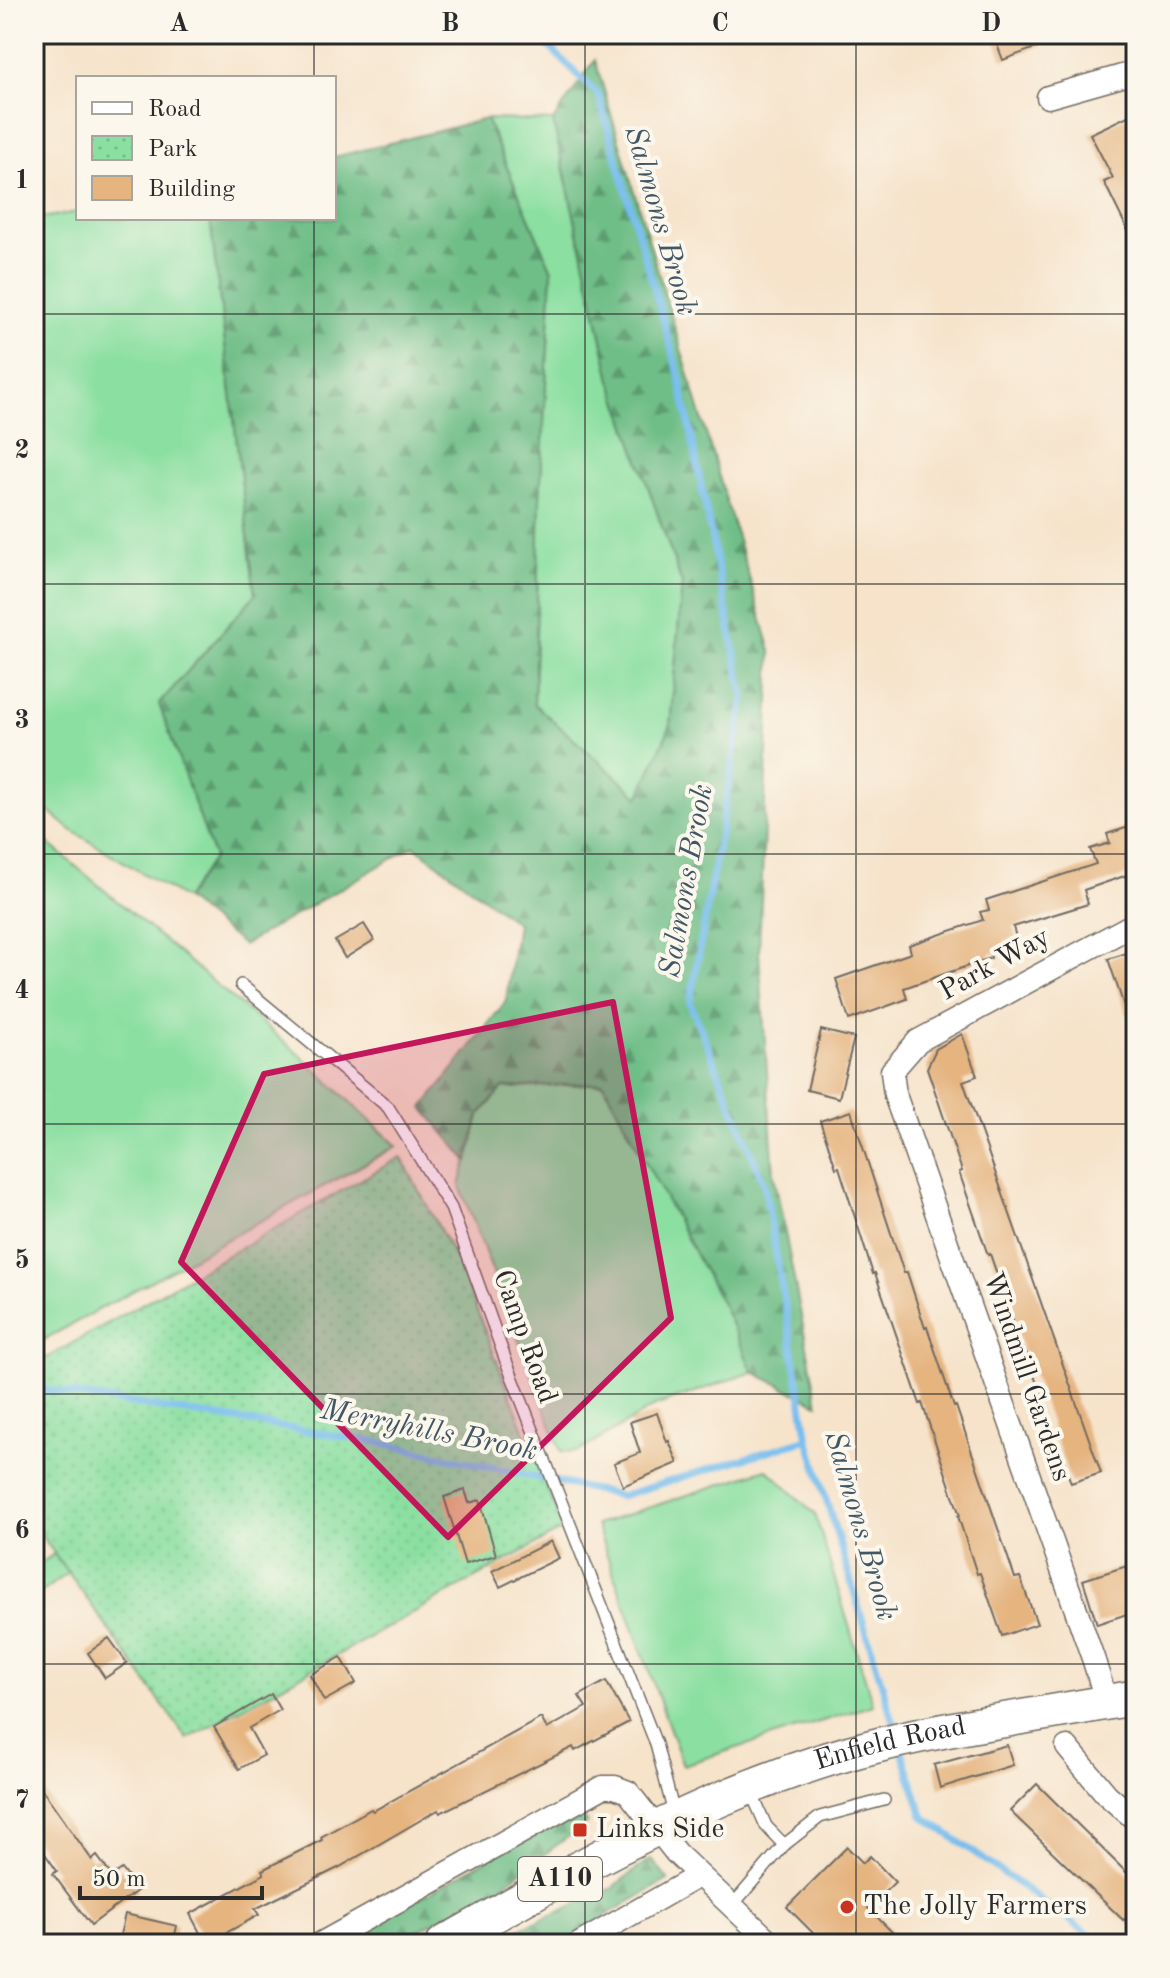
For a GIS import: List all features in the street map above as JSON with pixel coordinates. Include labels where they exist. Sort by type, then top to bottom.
[{"type":"main road","name":"Enfield Road","points":[[443,1944],[667,1824],[749,1787],[877,1745],[1121,1700]]},
{"type":"street","points":[[1048,97],[1136,72]]},
{"type":"street","name":"Park Way","points":[[892,1071],[918,1041],[1136,923]]},
{"type":"street","name":"Windmill Gardens","points":[[892,1071],[895,1095],[1094,1661],[1121,1700]]},
{"type":"street","points":[[1067,1747],[1107,1795],[1136,1820]]},
{"type":"street","points":[[320,1944],[603,1787],[628,1792],[667,1824],[698,1876],[764,1941]]},
{"type":"street","points":[[579,1944],[698,1876]]},
{"type":"lane","name":"Camp Road","points":[[241,985],[388,1107],[451,1208],[545,1461],[656,1744],[671,1802],[667,1824]]},
{"type":"lane","points":[[749,1787],[766,1826],[784,1845]]},
{"type":"lane","points":[[730,1907],[784,1845],[820,1817],[884,1800]]},
{"type":"highlighted area","points":[[613,1002],[671,1318],[448,1537],[181,1262],[264,1074]]},
{"type":"green space","points":[[595,60],[771,651],[759,952],[774,1175],[818,1404],[753,1372],[724,1307],[603,1083],[503,1088],[479,1115],[468,1161],[423,1108],[506,1001],[517,923],[414,846],[243,945],[185,899],[214,857],[159,704],[255,595],[210,220],[336,220],[336,156],[486,119],[552,271],[540,499],[534,704],[639,797],[670,727],[682,584],[611,380],[553,121]]},
{"type":"green space","points":[[486,119],[553,121],[611,380],[682,584],[670,727],[639,798],[534,704],[540,499],[552,271]]},
{"type":"green space","points":[[76,212],[76,220],[210,220],[255,595],[159,704],[214,857],[185,899],[71,830],[34,799],[34,219]]},
{"type":"green space","points":[[34,831],[301,1056],[397,1146],[36,1344],[34,1342]]},
{"type":"green space","points":[[603,1083],[724,1307],[753,1372],[657,1405],[578,1452],[561,1451],[460,1186],[479,1115],[503,1088]]},
{"type":"green space","points":[[401,1157],[459,1265],[563,1529],[187,1739],[34,1525],[34,1365]]},
{"type":"green space","points":[[767,1469],[815,1514],[873,1705],[683,1765],[596,1525]]},
{"type":"green space","points":[[54,1554],[68,1573],[34,1597],[34,1568]]},
{"type":"green space","points":[[579,1807],[587,1823],[500,1887],[393,1944],[339,1944]]},
{"type":"green space","points":[[651,1859],[668,1880],[564,1944],[484,1944],[607,1891]]},
{"type":"building","points":[[993,34],[1067,34],[1067,36],[1003,60]]},
{"type":"building","points":[[1136,112],[1136,247],[1104,182],[1113,178],[1090,134]]},
{"type":"building","points":[[1132,826],[1136,838],[1136,872],[1084,890],[1088,904],[1013,927],[1016,937],[1005,941],[1007,949],[990,954],[991,958],[904,988],[907,999],[849,1020],[836,979],[911,953],[909,945],[983,920],[980,912],[989,910],[986,900],[1096,864],[1090,849],[1110,843],[1107,834]]},
{"type":"building","points":[[364,924],[374,940],[345,958],[335,941]]},
{"type":"building","points":[[1136,950],[1136,1032],[1133,1032],[1108,959]]},
{"type":"building","points":[[821,1030],[854,1038],[839,1098],[807,1090]]},
{"type":"building","points":[[962,1034],[977,1076],[963,1081],[1101,1473],[1071,1483],[959,1172],[962,1171],[927,1068],[936,1049]]},
{"type":"building","points":[[851,1111],[904,1273],[907,1272],[956,1406],[1015,1578],[1020,1577],[1037,1624],[1002,1636],[980,1573],[977,1574],[922,1403],[820,1121]]},
{"type":"building","points":[[657,1413],[678,1463],[623,1486],[614,1463],[640,1453],[630,1422]]},
{"type":"building","points":[[465,1490],[469,1503],[480,1500],[496,1555],[465,1564],[444,1497]]},
{"type":"building","points":[[551,1541],[559,1558],[500,1587],[492,1571]]},
{"type":"building","points":[[1136,1563],[1136,1611],[1097,1624],[1083,1580]]},
{"type":"building","points":[[109,1638],[127,1663],[105,1678],[88,1653]]},
{"type":"building","points":[[341,1657],[356,1683],[324,1701],[310,1675]]},
{"type":"building","points":[[606,1681],[629,1722],[575,1751],[573,1747],[440,1813],[438,1810],[338,1868],[255,1909],[259,1915],[206,1944],[190,1914],[264,1874],[262,1870],[322,1840],[321,1837],[371,1809],[373,1811],[541,1718],[547,1729],[586,1707],[579,1696]]},
{"type":"building","points":[[271,1694],[280,1710],[249,1728],[264,1755],[239,1769],[214,1727]]},
{"type":"building","points":[[1007,1745],[1013,1765],[940,1788],[934,1765]]},
{"type":"building","points":[[34,1778],[92,1860],[97,1856],[112,1876],[122,1869],[138,1890],[91,1925],[53,1874],[57,1871],[34,1838]]},
{"type":"building","points":[[1037,1784],[1136,1882],[1136,1930],[1010,1811]]},
{"type":"building","points":[[847,1847],[863,1863],[870,1856],[895,1882],[868,1908],[904,1944],[824,1944],[787,1907]]},
{"type":"building","points":[[125,1914],[177,1926],[173,1944],[118,1944]]},
{"type":"waterway","name":"Salmons Brook","points":[[536,34],[598,94],[679,375],[744,698],[690,1003],[764,1184],[808,1439],[896,1731]]},
{"type":"waterway","name":"Merryhills Brook","points":[[34,1388],[377,1442],[621,1496],[808,1439]]},
{"type":"waterway","name":"Salmons Brook","points":[[902,1751],[923,1816],[1099,1944]]},
{"type":"place","name":"Links Side","points":[[580,1830]]},
{"type":"place","name":"The Jolly Farmers","points":[[847,1907]]}]
